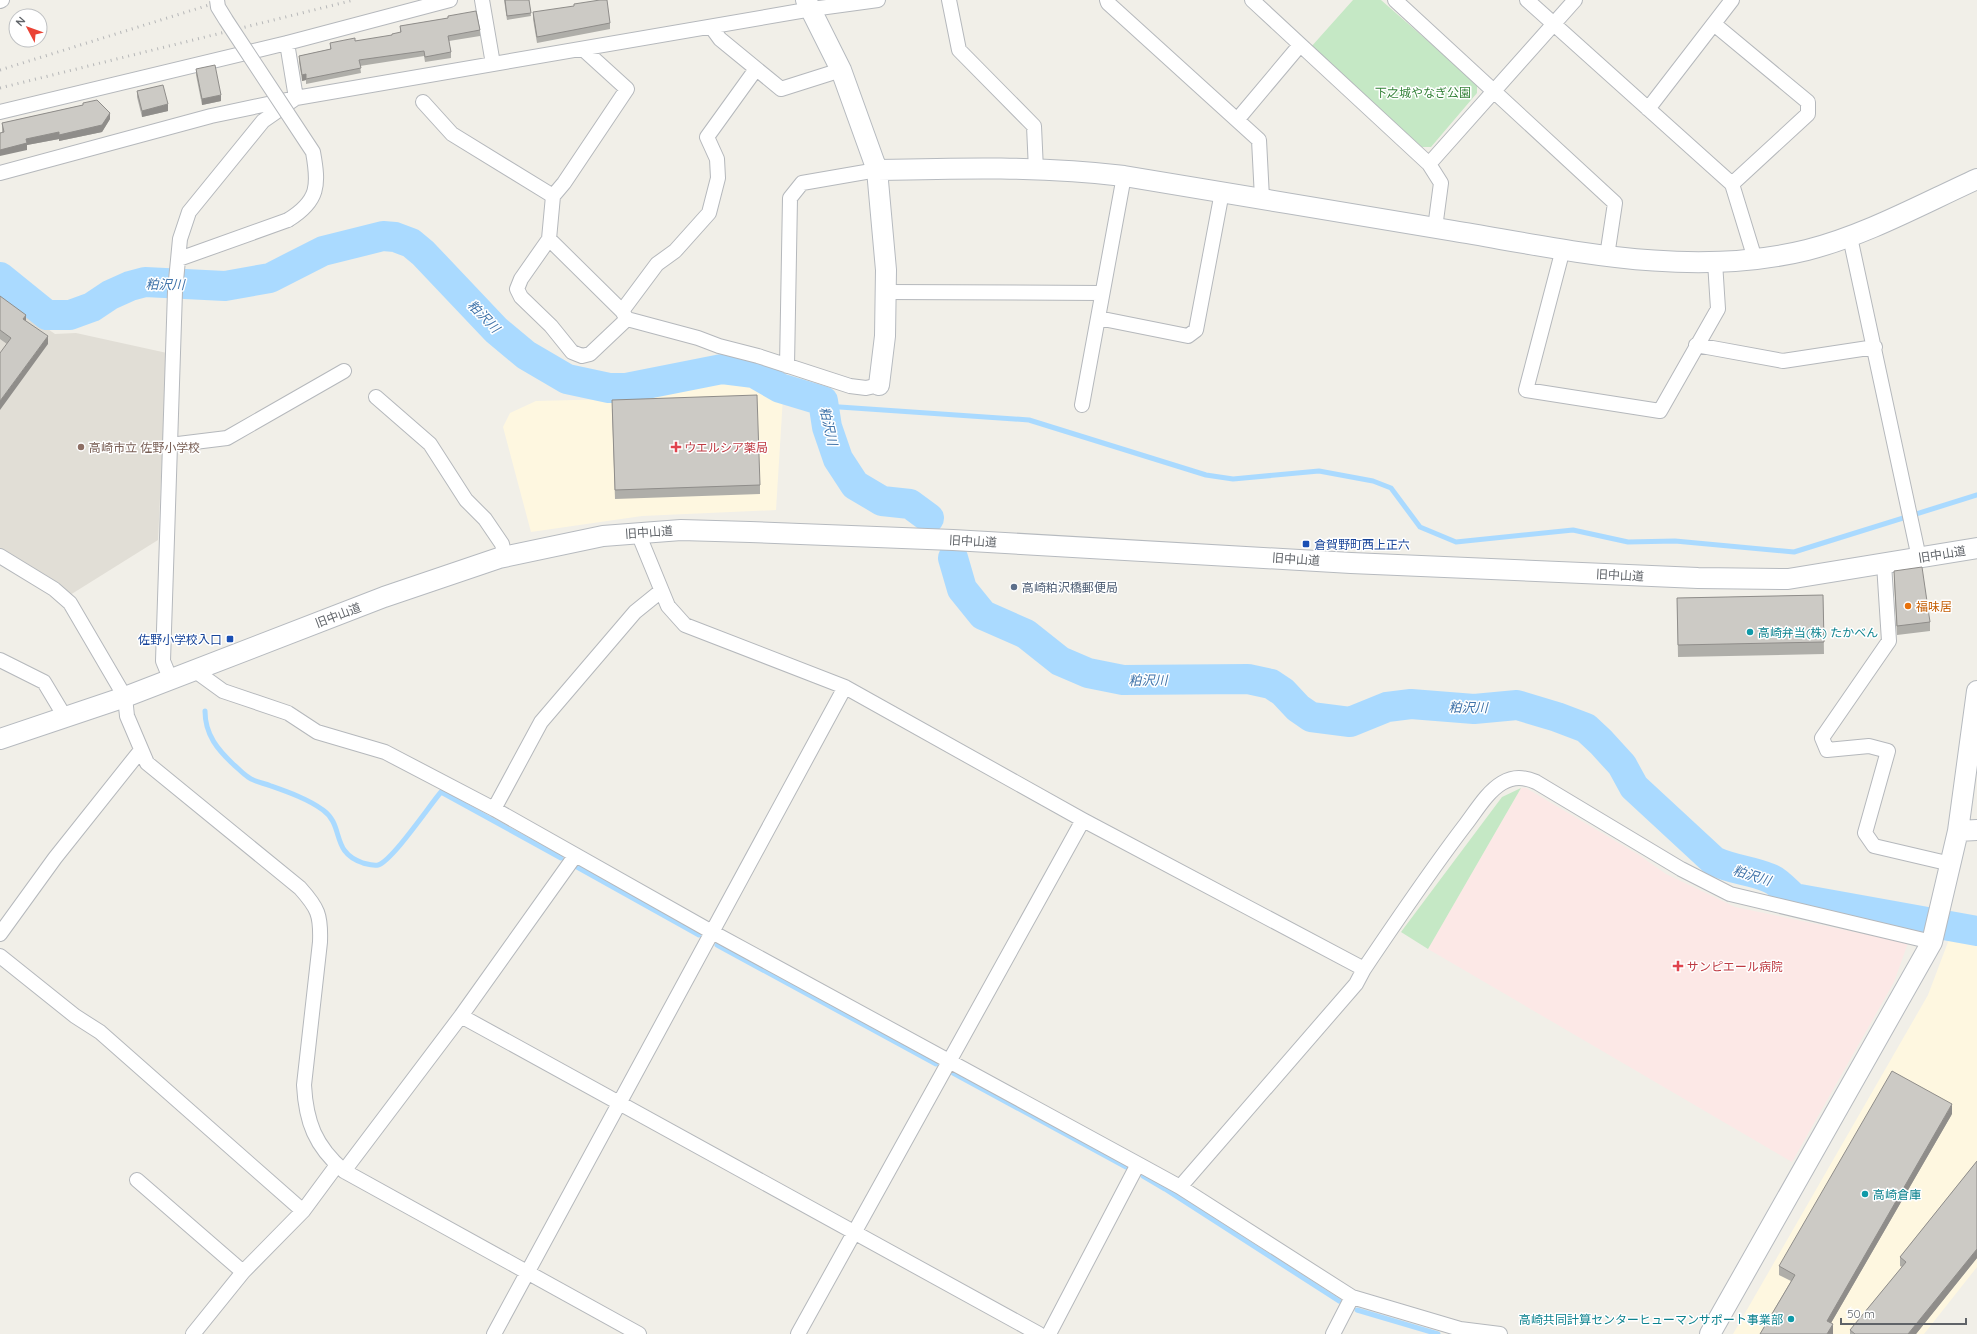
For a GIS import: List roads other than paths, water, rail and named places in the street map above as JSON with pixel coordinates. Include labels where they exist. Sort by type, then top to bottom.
[{"type":"street","points":[[179,259],[288,220],[305,208],[312,200],[316,190],[317,172],[313,152],[226,20],[218,7],[217,0]]},
{"type":"street","points":[[0,112],[287,43],[450,0]]},
{"type":"street","points":[[482,0],[494,64]]},
{"type":"street","points":[[0,173],[211,116],[296,98],[712,28],[809,5],[878,0]]},
{"type":"street","points":[[949,0],[959,50],[1034,126],[1036,170]]},
{"type":"street","points":[[1107,0],[1108,3],[1259,140],[1262,198]]},
{"type":"street","points":[[1252,0],[1429,164],[1441,183],[1435,228]]},
{"type":"street","points":[[1395,0],[1615,202],[1607,256]]},
{"type":"street","points":[[1527,0],[1732,184],[1755,259]]},
{"type":"street","points":[[1429,164],[1575,0]]},
{"type":"street","points":[[1648,109],[1732,0]]},
{"type":"street","points":[[549,239],[624,315],[850,386],[866,388],[879,385],[885,336],[886,270],[877,170],[841,70],[809,5]]},
{"type":"street","points":[[1714,24],[1808,102],[1808,114],[1732,184]]},
{"type":"street","points":[[712,28],[720,39],[781,89],[841,70]]},
{"type":"street","points":[[287,43],[296,98]]},
{"type":"street","points":[[1237,120],[1300,45]]},
{"type":"street","points":[[583,50],[628,89],[564,183],[553,196],[549,239],[521,279],[517,289],[521,297],[551,326],[572,352],[582,356],[590,354],[624,315],[657,264],[675,251],[709,213],[718,178],[717,159],[708,137],[756,69]]},
{"type":"street","points":[[170,678],[163,661],[175,291],[180,239],[189,212],[263,120],[296,98]]},
{"type":"street","points":[[423,102],[452,134],[553,196]]},
{"type":"street","points":[[787,366],[790,198],[802,183],[877,170],[980,167],[1124,176],[1563,249],[1660,262],[1715,262],[1755,259],[1806,250],[1850,237],[1977,179]]},
{"type":"street","points":[[1082,405],[1124,176]]},
{"type":"street","points":[[1098,318],[1188,336],[1196,330],[1222,192]]},
{"type":"street","points":[[1850,237],[1875,347],[1919,558]]},
{"type":"street","points":[[1563,249],[1526,390],[1660,411],[1718,309],[1715,262]]},
{"type":"street","points":[[886,292],[1102,293]]},
{"type":"street","points":[[1696,346],[1783,361],[1875,347]]},
{"type":"street","points":[[170,445],[227,438],[344,371]]},
{"type":"street","points":[[376,397],[430,444],[466,500],[486,519],[502,544],[505,557]]},
{"type":"street","name":"旧中山道","points":[[0,739],[125,697],[170,678],[384,597],[505,557],[567,542],[603,536],[638,533],[704,531],[953,540],[1351,563],[1698,578],[1788,579],[1977,548]]},
{"type":"street","points":[[638,533],[668,606],[676,617],[693,629],[845,687],[1083,820],[1364,968]]},
{"type":"street","points":[[0,556],[54,589],[70,602],[125,697],[127,716],[147,763],[300,888],[314,904],[321,922],[304,1085],[305,1108],[312,1132],[340,1168],[639,1334]]},
{"type":"street","points":[[1884,564],[1889,641],[1822,738],[1827,750],[1869,746],[1888,751],[1865,833],[1874,846],[1951,864]]},
{"type":"street","points":[[494,809],[541,722],[634,612],[661,591]]},
{"type":"street","points":[[0,660],[44,682],[65,717]]},
{"type":"street","points":[[194,670],[223,691],[288,714],[317,732],[385,752],[494,809],[712,932],[1180,1187],[1352,1297],[1460,1329],[1500,1334]]},
{"type":"street","points":[[494,1334],[845,687]]},
{"type":"street","points":[[1710,1334],[1933,937],[1958,831],[1975,724],[1977,691]]},
{"type":"street","points":[[0,934],[54,858],[141,750]]},
{"type":"street","points":[[1180,1187],[1356,984],[1364,968],[1436,863],[1490,793],[1501,783],[1514,778],[1525,777],[1536,782],[1681,869],[1730,894],[1933,937]]},
{"type":"street","points":[[798,1334],[1083,820]]},
{"type":"street","points":[[1958,831],[1977,830]]},
{"type":"street","points":[[193,1334],[243,1272],[303,1211],[340,1168],[461,1016],[575,856]]},
{"type":"street","points":[[0,956],[75,1016],[100,1032],[303,1211]]},
{"type":"street","points":[[461,1016],[618,1104],[1039,1334]]},
{"type":"street","points":[[1049,1334],[1138,1164]]},
{"type":"street","points":[[137,1180],[243,1272]]},
{"type":"street","points":[[1332,1334],[1352,1297]]},
{"type":"waterway","name":"粕沢川","points":[[0,277],[47,315],[70,315],[92,307],[110,295],[130,286],[145,282],[225,286],[270,278],[323,251],[383,236],[395,237],[411,243],[423,253],[496,330],[526,355],[567,379],[609,388],[626,388],[722,369],[754,373],[780,388],[823,401],[827,427],[838,459],[855,485],[882,501],[910,504],[929,518]]},
{"type":"waterway","points":[[825,406],[1029,420],[1206,475],[1233,479],[1319,471],[1373,481],[1391,488],[1420,527],[1456,542],[1573,530],[1628,542],[1675,541],[1794,552],[1977,495]]},
{"type":"waterway","name":"粕沢川","points":[[953,558],[962,589],[983,615],[1026,634],[1060,661],[1088,673],[1123,680],[1248,679],[1271,684],[1283,692],[1298,708],[1311,717],[1350,722],[1387,707],[1411,704],[1474,709],[1517,705],[1557,717],[1586,728],[1622,765],[1634,787],[1714,861],[1772,879],[1794,898],[1977,931]]},
{"type":"waterway","points":[[205,711],[207,727],[210,735],[218,748],[234,765],[250,779],[298,796],[323,810],[330,816],[334,823],[342,846],[346,852],[353,858],[363,863],[378,865],[392,854],[441,792],[561,858]]},
{"type":"waterway","points":[[577,867],[699,935]]},
{"type":"waterway","points":[[717,945],[936,1064]]},
{"type":"waterway","points":[[953,1073],[1126,1167]]},
{"type":"waterway","points":[[1143,1176],[1339,1301]]},
{"type":"waterway","points":[[1357,1310],[1438,1334]]},
{"type":"railway","points":[[0,70],[225,0]]},
{"type":"railway","points":[[0,88],[354,0]]},
{"type":"place","name":"高崎市立 佐野小学校","points":[[81,447]]},
{"type":"place","name":"ウエルシア薬局","points":[[676,447]]},
{"type":"place","name":"倉賀野町西上正六","points":[[1306,544]]},
{"type":"place","name":"高崎粕沢橋郵便局","points":[[1014,587]]},
{"type":"place","name":"福味居","points":[[1908,606]]},
{"type":"place","name":"高崎弁当(株) たかべん","points":[[1750,632]]},
{"type":"place","name":"佐野小学校入口","points":[[230,639]]},
{"type":"place","name":"サンピエール病院","points":[[1678,966]]},
{"type":"place","name":"高崎倉庫","points":[[1865,1194]]},
{"type":"place","name":"高崎共同計算センターヒューマンサポート事業部","points":[[1791,1319]]},
{"type":"park label","name":"下之城やなぎ公園","points":[[1423,92]]}]
